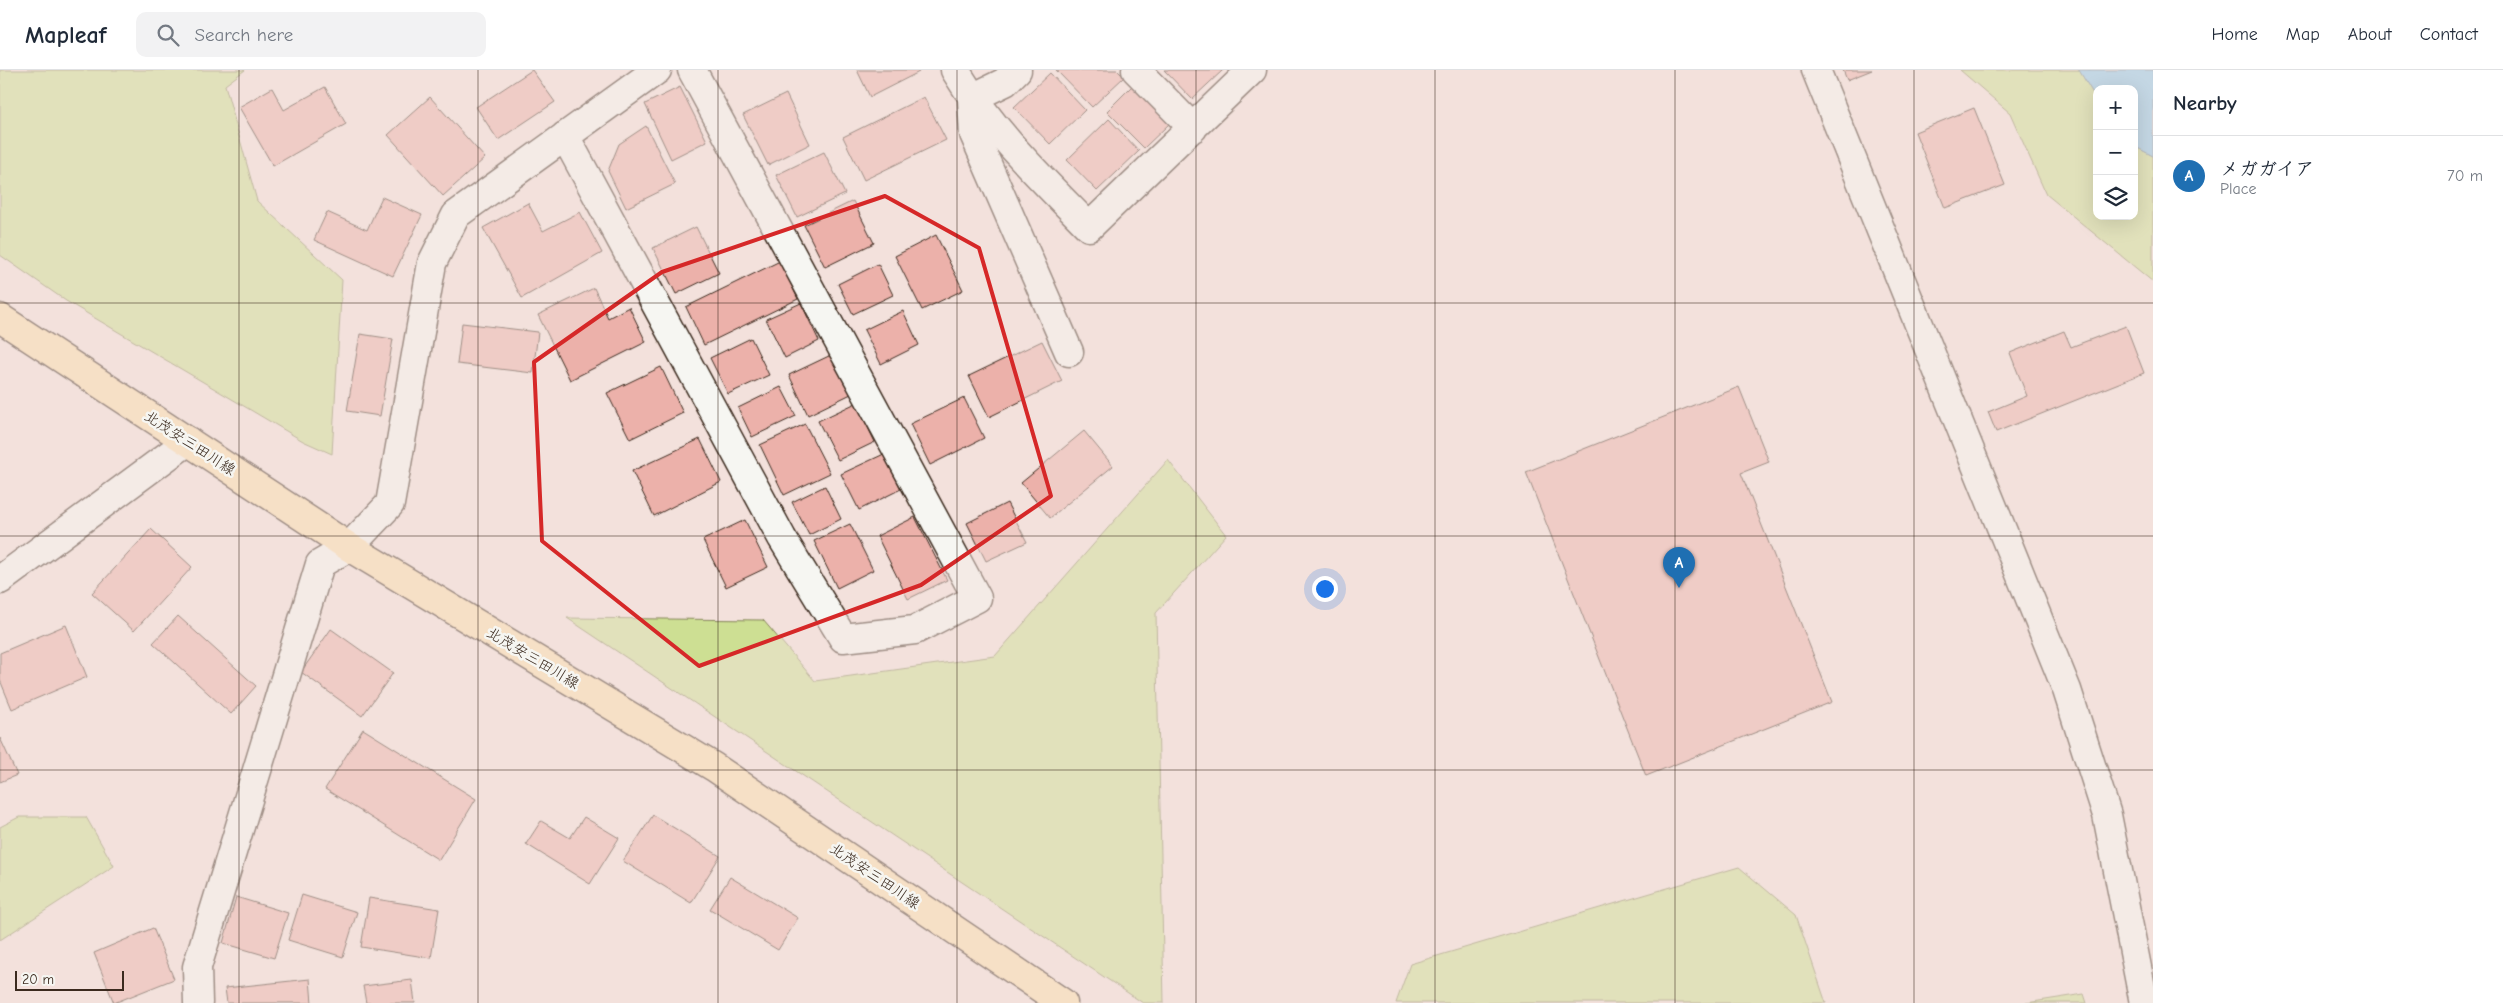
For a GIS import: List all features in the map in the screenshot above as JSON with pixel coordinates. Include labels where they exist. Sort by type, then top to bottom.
[{"type":"main road","name":"北茂安三田川線","points":[[0,318],[349,547],[714,767],[1063,1003]]},
{"type":"street","points":[[198,1003],[197,967],[320,564],[349,547],[390,504],[432,263],[456,215],[657,70]]},
{"type":"street","points":[[565,136],[782,538],[843,638],[916,630],[977,598],[692,70]]},
{"type":"street","points":[[955,70],[972,98],[1014,150],[1089,227],[1252,70]]},
{"type":"street","points":[[972,98],[1005,82],[1017,70]]},
{"type":"street","points":[[1136,70],[1192,128]]},
{"type":"street","points":[[1816,70],[2067,690],[2107,815],[2144,1003]]},
{"type":"street","points":[[972,98],[974,134],[1069,352]]},
{"type":"street","points":[[0,580],[188,441]]},
{"type":"highlighted area","points":[[885,196],[979,248],[1051,496],[921,585],[699,666],[542,541],[534,362],[662,272]]},
{"type":"green space","points":[[0,70],[245,70],[225,85],[257,201],[342,280],[332,454],[303,441],[66,301],[0,255]]},
{"type":"green space","points":[[1960,70],[2079,70],[2093,93],[2093,220],[2138,220],[2138,148],[2153,156],[2153,282],[2046,194],[2010,113]]},
{"type":"green space","points":[[1168,460],[1226,535],[1156,613],[1164,1003],[1143,1003],[567,618],[763,620],[815,681],[995,656]]},
{"type":"green space","points":[[19,817],[86,817],[114,866],[0,940],[0,827]]},
{"type":"green space","points":[[1739,867],[1796,915],[1826,1003],[1396,1003],[1410,964]]},
{"type":"green space","points":[[2084,994],[2087,1003],[2026,1003]]},
{"type":"water","points":[[2079,70],[2153,70],[2153,156],[2138,148],[2138,85],[2093,85],[2093,93]]},
{"type":"building","points":[[532,70],[555,102],[498,140],[476,107]]},
{"type":"building","points":[[857,70],[918,70],[919,72],[870,97]]},
{"type":"building","points":[[1056,70],[1117,70],[1124,77],[1092,107]]},
{"type":"building","points":[[1164,70],[1223,70],[1192,99]]},
{"type":"building","points":[[1843,70],[1872,70],[1847,80]]},
{"type":"building","points":[[1050,73],[1085,110],[1050,144],[1014,107]]},
{"type":"building","points":[[1132,86],[1169,124],[1144,148],[1107,111]]},
{"type":"building","points":[[325,87],[346,124],[273,166],[239,107],[272,88],[284,110]]},
{"type":"building","points":[[680,87],[707,141],[671,159],[645,104]]},
{"type":"building","points":[[786,94],[810,144],[768,165],[743,115]]},
{"type":"building","points":[[430,97],[485,158],[443,196],[388,135]]},
{"type":"building","points":[[924,97],[946,140],[864,180],[843,137]]},
{"type":"building","points":[[1974,108],[2005,185],[1945,208],[1915,132]]},
{"type":"building","points":[[1109,119],[1139,151],[1097,191],[1067,160]]},
{"type":"building","points":[[646,126],[675,184],[626,208],[608,171],[619,144]]},
{"type":"building","points":[[824,152],[845,194],[797,217],[776,175]]},
{"type":"building","points":[[382,197],[422,215],[393,276],[314,240],[327,212],[367,230]]},
{"type":"building","points":[[853,201],[874,243],[825,267],[804,225]]},
{"type":"building","points":[[528,203],[543,231],[580,212],[602,253],[522,298],[483,228]]},
{"type":"building","points":[[696,227],[719,273],[676,294],[653,248]]},
{"type":"building","points":[[936,235],[963,290],[922,310],[895,256]]},
{"type":"building","points":[[780,261],[798,299],[704,345],[686,307]]},
{"type":"building","points":[[878,264],[893,295],[853,314],[838,284]]},
{"type":"building","points":[[594,288],[608,318],[629,307],[646,342],[570,380],[538,315]]},
{"type":"building","points":[[801,303],[819,341],[785,358],[766,319]]},
{"type":"building","points":[[903,311],[919,345],[881,364],[864,330]]},
{"type":"building","points":[[462,323],[538,332],[533,373],[457,364]]},
{"type":"building","points":[[2126,326],[2144,373],[1996,432],[1988,412],[2027,396],[2010,353],[2064,331],[2071,347]]},
{"type":"building","points":[[360,334],[393,339],[380,416],[347,411]]},
{"type":"building","points":[[751,338],[769,375],[728,394],[710,358]]},
{"type":"building","points":[[1042,341],[1062,381],[989,417],[969,376]]},
{"type":"building","points":[[831,355],[851,394],[808,415],[789,375]]},
{"type":"building","points":[[661,367],[683,413],[630,439],[607,393]]},
{"type":"building","points":[[781,387],[796,416],[752,437],[738,408]]},
{"type":"building","points":[[1739,387],[1769,462],[1741,473],[1832,702],[1646,776],[1526,472]]},
{"type":"building","points":[[964,398],[984,438],[930,465],[910,424]]},
{"type":"building","points":[[856,403],[875,442],[838,460],[818,421]]},
{"type":"building","points":[[805,424],[830,473],[784,495],[760,445]]},
{"type":"building","points":[[1084,431],[1113,466],[1050,518],[1021,483]]},
{"type":"building","points":[[700,439],[721,482],[654,516],[632,471]]},
{"type":"building","points":[[884,454],[901,489],[859,510],[841,474]]},
{"type":"building","points":[[825,486],[841,519],[809,535],[792,502]]},
{"type":"building","points":[[1007,503],[1027,542],[986,561],[967,523]]},
{"type":"building","points":[[915,517],[947,580],[908,599],[877,536]]},
{"type":"building","points":[[745,520],[768,567],[726,587],[703,540]]},
{"type":"building","points":[[850,524],[873,570],[837,588],[814,541]]},
{"type":"building","points":[[151,529],[192,567],[134,631],[92,593]]},
{"type":"building","points":[[178,616],[256,686],[231,714],[153,643]]},
{"type":"building","points":[[66,625],[87,677],[12,709],[0,680],[0,653]]},
{"type":"building","points":[[331,629],[393,673],[362,716],[301,672]]},
{"type":"building","points":[[363,729],[476,799],[439,860],[325,789]]},
{"type":"building","points":[[0,738],[17,775],[0,782]]},
{"type":"building","points":[[653,815],[720,856],[691,903],[623,861]]},
{"type":"building","points":[[584,817],[619,838],[590,884],[526,844],[541,821],[570,838]]},
{"type":"building","points":[[730,877],[798,918],[778,950],[710,909]]},
{"type":"building","points":[[302,895],[357,912],[343,957],[288,940]]},
{"type":"building","points":[[236,897],[288,913],[274,958],[223,943]]},
{"type":"building","points":[[369,898],[439,909],[431,958],[361,947]]},
{"type":"building","points":[[153,928],[174,979],[114,1003],[94,953]]},
{"type":"building","points":[[310,979],[312,1003],[227,1003],[225,988]]},
{"type":"building","points":[[412,980],[415,1003],[366,1003],[363,986]]},
{"type":"place","name":"メガガイア","points":[[1679,588]]}]
